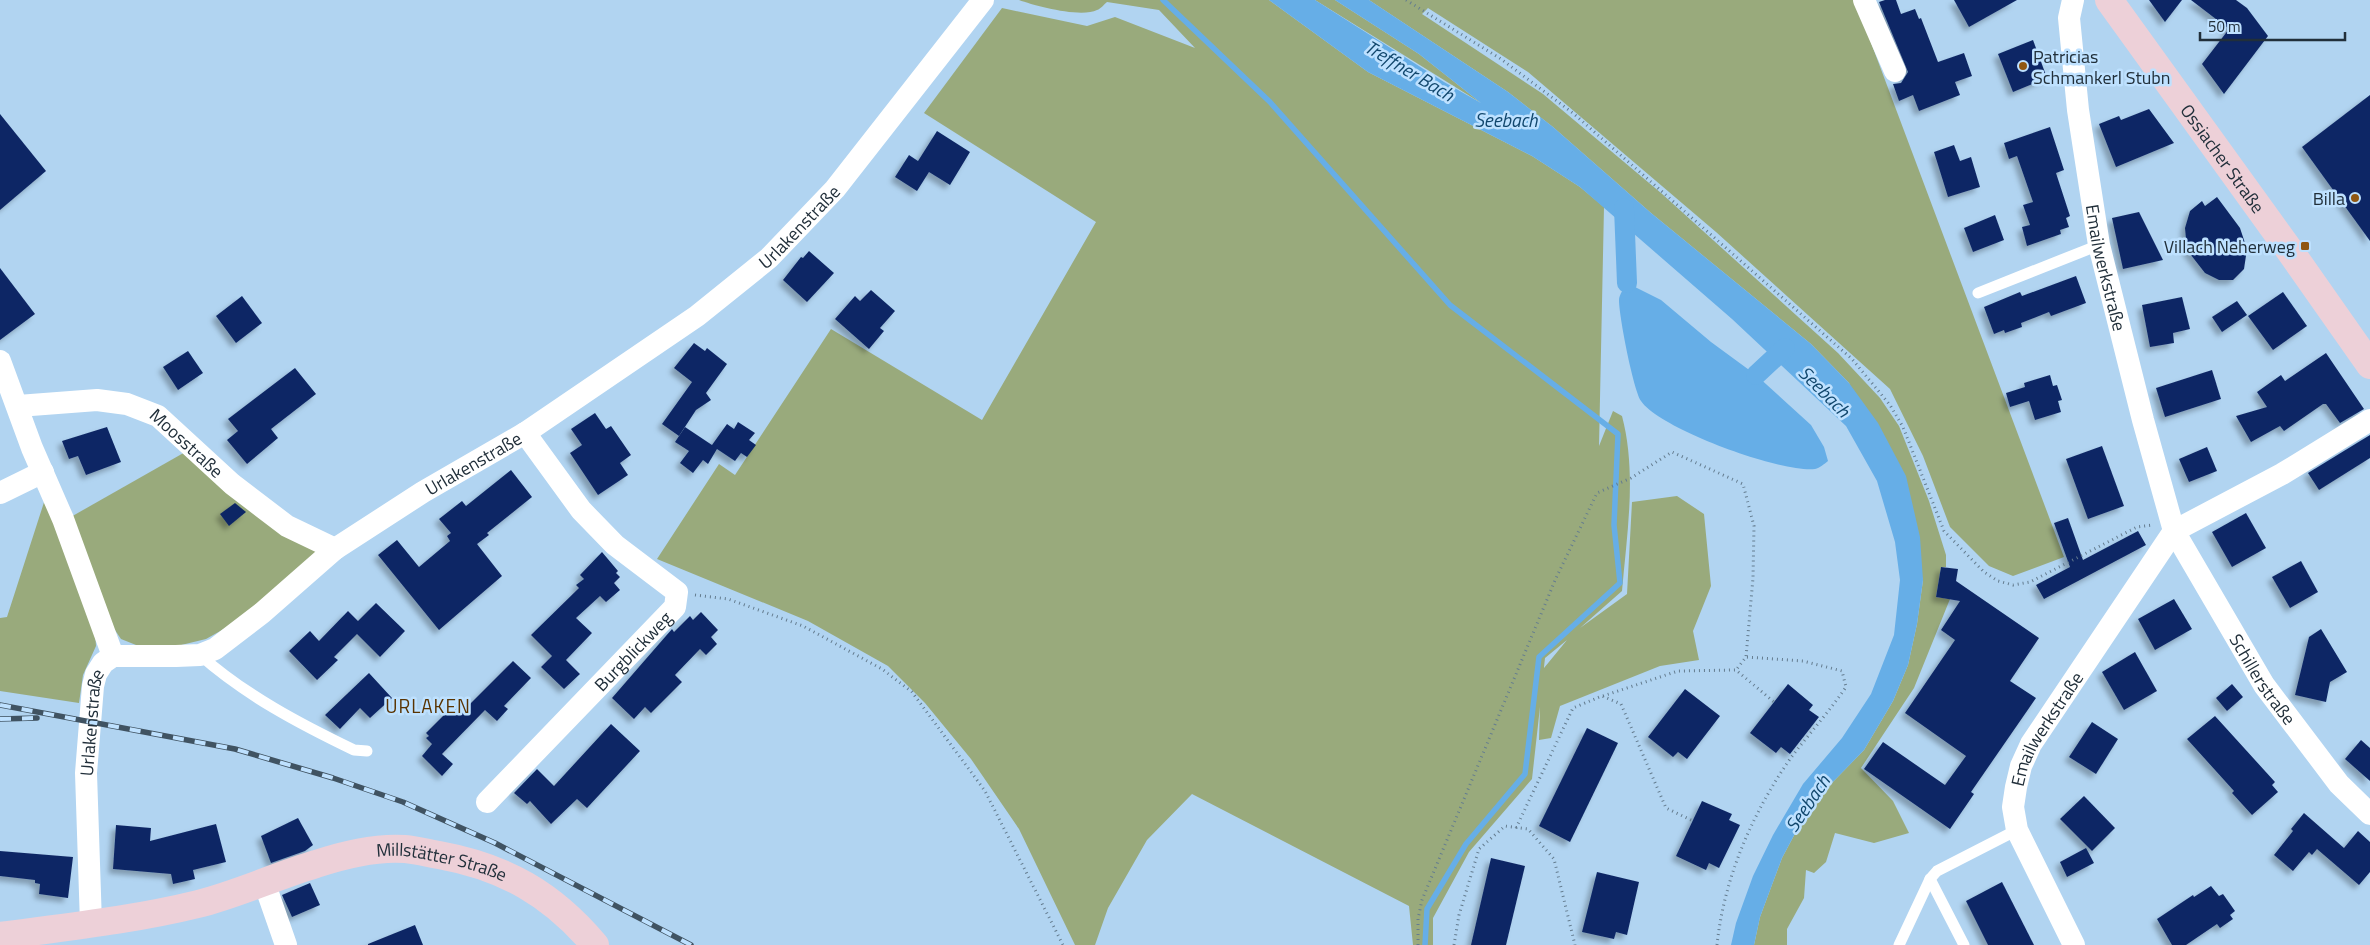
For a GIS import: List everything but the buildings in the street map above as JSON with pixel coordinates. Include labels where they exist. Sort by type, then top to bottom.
[{"type":"street","name":"Urlakenstraße","points":[[91,924],[86,773],[93,686],[96,674],[103,663],[113,656],[200,654],[215,648],[262,613],[335,549],[423,492],[525,433],[697,316],[769,258],[835,189],[983,0]]},
{"type":"street","points":[[1864,0],[1895,71]]},
{"type":"street","name":"Emailwerkstraße","points":[[2073,0],[2069,18],[2078,110],[2099,245],[2138,402],[2174,531]]},
{"type":"street","name":"Ossiacher Straße","points":[[2109,0],[2367,353]]},
{"type":"street","points":[[0,361],[67,528],[113,656]]},
{"type":"street","name":"Moosstraße","points":[[18,406],[97,400],[127,404],[158,416],[232,484],[287,526],[335,549]]},
{"type":"street","name":"Emailwerkstraße","points":[[2074,945],[2017,830],[2013,807],[2016,786],[2021,766],[2031,744],[2174,531],[2282,474],[2370,420]]},
{"type":"street","name":"Burgblickweg","points":[[487,802],[675,607],[678,592],[615,545],[581,510],[525,433]]},
{"type":"street","points":[[0,493],[43,472]]},
{"type":"street","name":"Schillerstraße","points":[[2174,531],[2264,685],[2339,784],[2370,814]]},
{"type":"street","name":"Millstätter Straße","points":[[0,936],[119,921],[199,903],[317,863],[367,852],[405,849],[452,858],[498,870],[529,885],[558,906],[595,945]]},
{"type":"street","points":[[264,882],[286,945]]},
{"type":"lane","points":[[1978,293],[2099,245]]},
{"type":"lane","points":[[200,654],[218,671],[282,712],[354,750],[367,751]]},
{"type":"lane","points":[[1899,945],[1930,879],[1937,871],[2017,830]]},
{"type":"lane","points":[[1930,879],[1964,945]]},
{"type":"path","points":[[1406,0],[1501,59],[1574,114],[1852,359],[1890,405],[1903,427],[1944,531],[1984,572],[1998,581],[2013,585],[2030,582],[2137,527],[2157,525],[2174,531]]},
{"type":"path","points":[[1418,945],[1418,919],[1426,890],[1556,578],[1597,493],[1623,482],[1672,452],[1743,484],[1754,526],[1753,578],[1746,656],[1736,670]]},
{"type":"path","points":[[678,592],[728,599],[803,626],[882,668],[912,692],[985,791],[1063,945]]},
{"type":"path","points":[[1717,945],[1730,880],[1755,815],[1790,759],[1846,687],[1842,670],[1803,661],[1746,656]]},
{"type":"path","points":[[1516,828],[1573,708],[1602,696],[1678,671],[1736,670],[1774,702]]},
{"type":"path","points":[[1602,696],[1621,704],[1666,808],[1693,821]]},
{"type":"path","points":[[1454,945],[1458,915],[1479,849],[1505,826],[1528,829],[1554,860],[1575,945]]},
{"type":"green space","points":[[1019,0],[1269,0],[1368,72],[1532,156],[1580,187],[1604,207],[1599,446],[1613,411],[1622,416],[1629,459],[1630,503],[1622,591],[1580,628],[1627,594],[1632,502],[1677,496],[1704,514],[1711,586],[1693,631],[1699,660],[1660,666],[1560,706],[1551,738],[1539,740],[1540,707],[1532,779],[1469,852],[1433,918],[1433,945],[1413,945],[1409,906],[1192,794],[1147,840],[1108,908],[1095,945],[1075,945],[1019,829],[971,759],[925,703],[888,666],[808,621],[657,559],[719,464],[735,475],[831,329],[982,420],[1096,222],[924,113],[1002,8],[1087,26],[1115,17],[1195,48],[1159,10],[1107,2],[1098,9],[1080,13],[1046,8]],"holes":[[[1567,640],[1544,668],[1545,658]]]},
{"type":"green space","points":[[1315,0],[1335,0],[1419,54],[1481,103]]},
{"type":"green space","points":[[1369,0],[1855,0],[2064,557],[2013,576],[1989,566],[1950,527],[1923,456],[1890,389],[1716,232],[1528,72],[1428,8],[1422,14],[1543,94],[1661,193],[1838,353],[1880,398],[1899,426],[1929,501],[1946,555],[1946,567],[1941,567],[1936,597],[1950,599],[1914,688],[1861,768],[1893,801],[1909,833],[1874,843],[1835,833],[1826,862],[1814,873],[1806,870],[1804,898],[1787,929],[1787,945],[1754,945],[1760,917],[1782,858],[1799,826],[1828,787],[1864,750],[1893,701],[1908,665],[1917,624],[1923,580],[1849,383],[1811,344],[1651,213],[1553,127],[1508,92]]},
{"type":"green space","points":[[187,451],[330,554],[231,625],[206,639],[173,647],[136,645],[121,639],[104,614],[69,518]]},
{"type":"green space","points":[[47,493],[94,616],[96,646],[83,675],[79,703],[0,691],[0,618],[7,617]]},
{"type":"water","name":"Seebach","points":[[1269,0],[1315,0],[1444,82],[1481,103],[1419,54],[1335,0],[1369,0],[1508,92],[1553,127],[1651,213],[1811,344],[1849,383],[1878,423],[1906,476],[1920,537],[1923,580],[1917,624],[1908,665],[1893,701],[1864,750],[1828,787],[1799,826],[1782,858],[1760,917],[1754,945],[1731,945],[1736,923],[1753,876],[1773,835],[1803,784],[1842,738],[1871,694],[1894,635],[1900,580],[1895,542],[1877,481],[1846,426],[1732,319],[1580,187],[1532,156],[1368,72]]},
{"type":"water","points":[[1627,283],[1661,300],[1711,342],[1756,375],[1811,425],[1824,447],[1828,461],[1815,469],[1776,464],[1750,457],[1695,436],[1653,412],[1641,401],[1634,382],[1627,352],[1619,300]]},
{"type":"waterway","points":[[1163,0],[1270,102],[1450,305],[1618,434],[1614,525],[1620,583],[1539,657],[1525,774],[1466,844],[1427,909],[1425,945]]},
{"type":"waterway","points":[[1624,208],[1627,283]]},
{"type":"waterway","points":[[1756,375],[1785,348]]},
{"type":"railway","points":[[0,705],[235,749],[333,778],[403,802],[495,843],[691,945]]},
{"type":"railway","points":[[0,719],[37,718]]},
{"type":"place","name":"Patricias Schmankerl Stubn","points":[[2023,66]]},
{"type":"place","name":"Billa","points":[[2355,198]]},
{"type":"place","name":"Villach Neherweg","points":[[2305,246]]},
{"type":"district","name":"URLAKEN","points":[[428,705]]},
{"type":"water label","name":"Treffner Bach","points":[[1410,70]]}]
